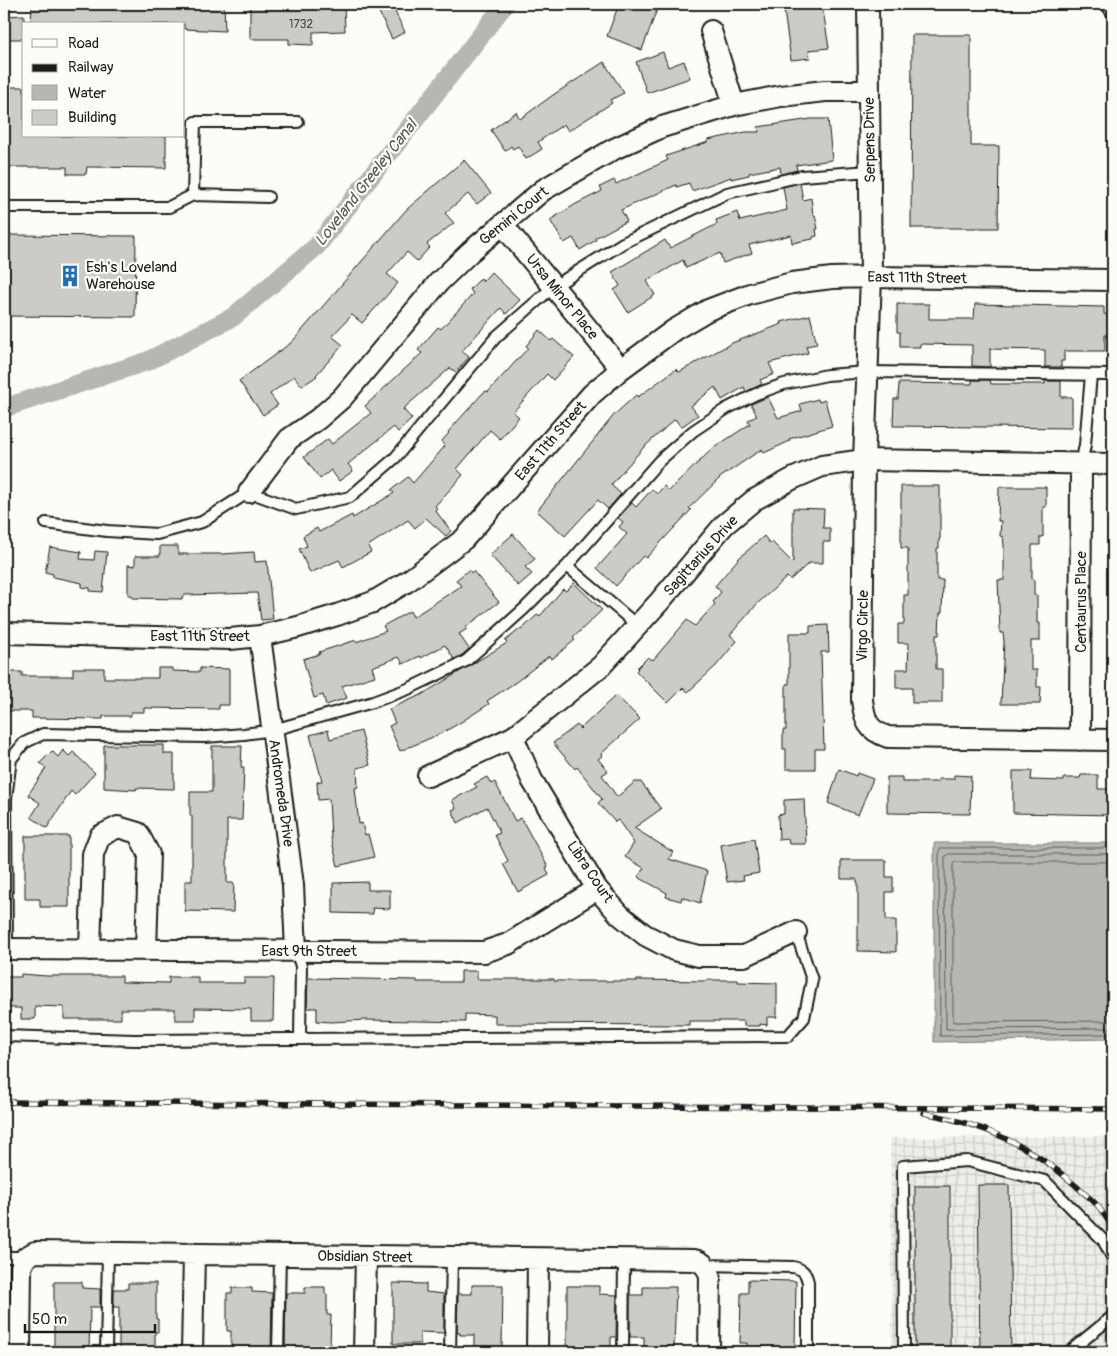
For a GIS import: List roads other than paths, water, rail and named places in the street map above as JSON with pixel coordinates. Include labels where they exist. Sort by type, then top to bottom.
[{"type":"street","name":"Serpens Drive","points":[[868,4],[871,277]]},
{"type":"street","points":[[711,31],[734,105]]},
{"type":"street","name":"Gemini Court","points":[[249,492],[288,439],[318,420],[342,398],[439,282],[470,252],[543,190],[614,149],[662,127],[734,105],[781,96],[825,91],[869,91]]},
{"type":"street","name":"Ursa Minor Place","points":[[502,225],[621,369]]},
{"type":"street","name":"Virgo Circle","points":[[871,277],[864,460],[862,700],[865,720],[879,734],[888,737],[1113,740]]},
{"type":"street","name":"East 11th Street","points":[[4,633],[230,638],[260,636],[337,616],[372,602],[408,582],[464,538],[592,394],[621,369],[674,330],[708,310],[750,294],[792,283],[832,278],[1113,280]]},
{"type":"street","name":"Sagittarius Drive","points":[[428,776],[513,737],[601,666],[638,626],[724,525],[754,500],[792,479],[822,466],[864,460],[1113,464]]},
{"type":"street","name":"Centaurus Place","points":[[1080,740],[1081,464]]},
{"type":"street","name":"Andromeda Drive","points":[[260,636],[293,885],[296,951]]},
{"type":"street","name":"Libra Court","points":[[513,737],[532,780],[597,889],[620,915],[645,935],[674,950],[699,956],[744,956],[796,932]]},
{"type":"street","points":[[90,950],[93,854],[100,836],[118,827],[138,833],[149,854],[146,950]]},
{"type":"street","name":"East 9th Street","points":[[5,949],[484,952],[508,944],[597,889]]},
{"type":"street","name":"Obsidian Street","points":[[26,1257],[35,1252],[624,1261],[694,1260],[705,1266]]},
{"type":"street","points":[[192,1352],[194,1254]]},
{"type":"street","points":[[364,1352],[366,1256]]},
{"type":"street","points":[[20,1352],[21,1267],[26,1257]]},
{"type":"street","points":[[537,1352],[538,1259]]},
{"type":"street","points":[[705,1266],[710,1275],[709,1352]]},
{"type":"lane","points":[[1106,4],[1113,14]]},
{"type":"lane","points":[[193,195],[195,122],[298,122]]},
{"type":"lane","points":[[46,523],[107,531],[157,534],[202,522],[249,492],[296,509],[350,497],[394,458],[496,337],[553,287],[623,243],[727,194],[802,176],[870,171]]},
{"type":"lane","points":[[4,206],[169,207],[193,195],[268,198]]},
{"type":"lane","points":[[5,949],[6,799],[11,759],[24,743],[44,734],[205,736],[273,730],[408,689],[466,661],[524,609],[567,566],[659,461],[693,431],[726,409],[756,394],[784,384],[827,375],[868,372],[1113,375]]},
{"type":"lane","points":[[1081,464],[1085,445],[1091,375]]},
{"type":"lane","points":[[567,566],[638,626]]},
{"type":"lane","points":[[4,1036],[134,1040],[788,1036],[804,1018],[812,980],[796,932]]},
{"type":"lane","points":[[296,951],[301,966],[300,1038]]},
{"type":"lane","points":[[904,1352],[903,1166],[967,1161],[1045,1181],[1103,1240],[1113,1259]]},
{"type":"lane","points":[[106,1352],[108,1253]]},
{"type":"lane","points":[[278,1352],[280,1256]]},
{"type":"lane","points":[[4,1257],[26,1257]]},
{"type":"lane","points":[[450,1352],[452,1258]]},
{"type":"lane","points":[[623,1352],[624,1261]]},
{"type":"lane","points":[[705,1266],[800,1268],[806,1274],[808,1282],[808,1352]]},
{"type":"lane","points":[[1069,1352],[1113,1316]]},
{"type":"water","points":[[934,843],[1113,843],[1113,1039],[934,1042]]},
{"type":"waterway","name":"Loveland Greeley Canal","points":[[4,408],[148,361],[233,317],[317,246],[505,4]]},
{"type":"railway","points":[[4,1102],[1113,1109]]},
{"type":"railway","points":[[924,1113],[986,1130],[1041,1158],[1098,1206],[1113,1228]]},
{"type":"place","name":"Esh's Loveland Warehouse","points":[[70,276]]}]
